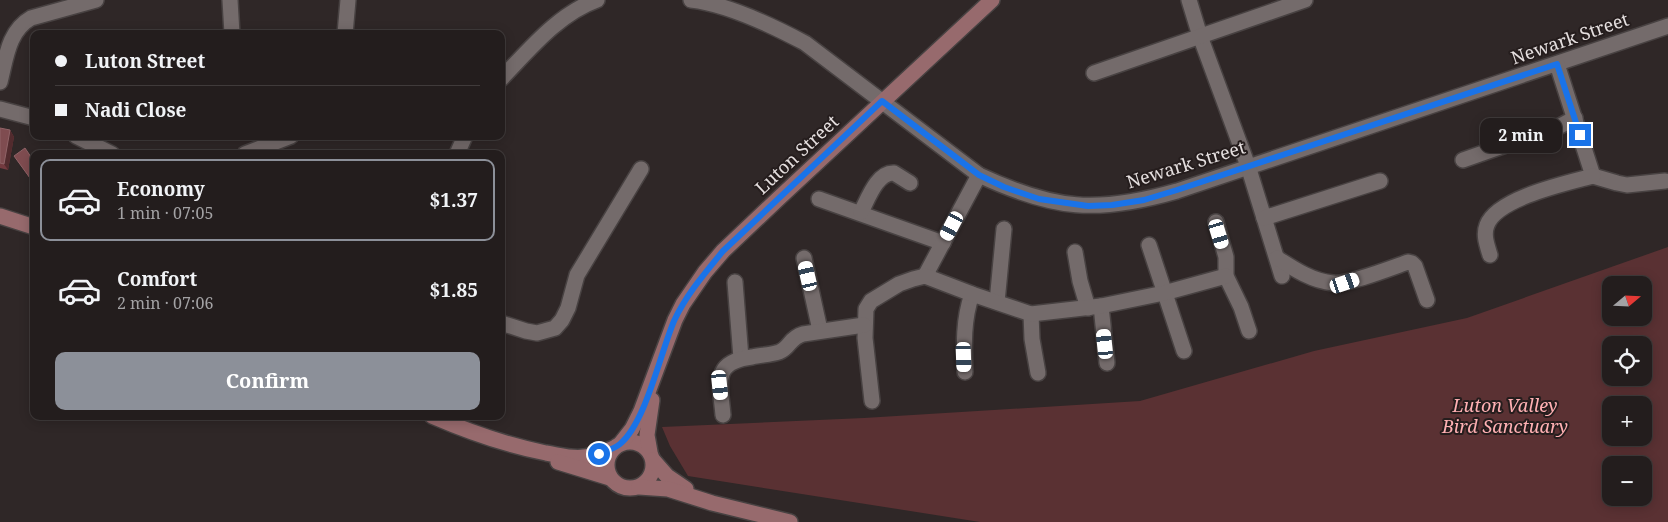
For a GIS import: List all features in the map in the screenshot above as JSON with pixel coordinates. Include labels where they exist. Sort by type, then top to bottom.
[{"type":"main road","name":"Luton Street","points":[[617,445],[632,429],[641,411],[675,320],[705,272],[723,251],[992,0]]},
{"type":"main road","points":[[0,216],[30,227]]},
{"type":"main road","name":"Luton Street","points":[[651,456],[648,435],[650,414],[660,362]]},
{"type":"main road","points":[[441,420],[468,432],[610,478]]},
{"type":"main road","points":[[522,448],[576,458],[599,454],[629,441],[637,442],[644,446],[675,482],[712,503]]},
{"type":"main road","points":[[617,445],[609,454],[606,462],[607,470],[610,478],[623,488],[631,489],[646,483],[651,476],[653,468],[651,456]]},
{"type":"main road","points":[[639,487],[668,489],[712,503],[790,522]]},
{"type":"street","points":[[0,82],[12,39],[23,22],[31,18],[96,0]]},
{"type":"street","points":[[230,0],[232,30]]},
{"type":"street","points":[[345,30],[348,0]]},
{"type":"street","points":[[505,75],[565,17],[585,4],[597,0]]},
{"type":"street","name":"Newark Street","points":[[698,0],[750,17],[805,43],[979,175],[1004,187],[1039,199],[1088,206],[1112,205],[1144,200],[1668,26]]},
{"type":"street","points":[[1189,0],[1200,36],[1248,166],[1282,276]]},
{"type":"street","points":[[1094,73],[1305,0]]},
{"type":"street","points":[[1557,64],[1593,176]]},
{"type":"street","points":[[0,109],[30,117]]},
{"type":"street","points":[[1463,160],[1560,126],[1575,118]]},
{"type":"street","points":[[84,140],[104,150]]},
{"type":"street","points":[[257,150],[281,140]]},
{"type":"street","points":[[505,324],[537,333],[555,328],[562,320],[568,308],[577,275],[640,169]]},
{"type":"street","points":[[861,212],[879,180],[885,174],[894,173],[910,183]]},
{"type":"street","points":[[925,276],[979,175]]},
{"type":"street","points":[[1490,255],[1485,233],[1487,224],[1498,210],[1514,202],[1550,188],[1593,176],[1627,184],[1665,181]]},
{"type":"street","points":[[1264,218],[1380,181]]},
{"type":"street","points":[[819,199],[861,212],[943,243]]},
{"type":"street","points":[[1216,222],[1226,257],[1226,276],[1241,306],[1249,331]]},
{"type":"street","points":[[997,302],[1004,229]]},
{"type":"street","points":[[1149,245],[1184,351]]},
{"type":"street","points":[[1076,252],[1080,281],[1094,307],[1107,363]]},
{"type":"street","points":[[804,258],[820,330]]},
{"type":"street","points":[[1277,258],[1303,274],[1334,284],[1345,283],[1400,265],[1412,263],[1415,266],[1427,300]]},
{"type":"street","points":[[872,401],[864,325],[866,310],[870,301],[899,284],[925,276],[1031,314],[1094,307],[1164,293],[1226,276]]},
{"type":"street","points":[[735,282],[741,358]]},
{"type":"street","points":[[964,372],[964,328],[966,311],[972,294]]},
{"type":"street","points":[[1031,314],[1032,339],[1038,373]]},
{"type":"street","points":[[723,415],[720,385],[721,376],[726,365],[741,358],[777,353],[786,348],[796,336],[820,330],[864,325]]},
{"type":"green space","name":"Luton Valley Bird Sanctuary","points":[[1668,247],[1668,522],[980,522],[688,476],[670,446],[662,427],[864,418],[1140,401],[1314,351],[1467,318]]},
{"type":"building","points":[[0,128],[10,130],[4,164],[0,163]]},
{"type":"building","points":[[25,148],[30,156],[30,178],[14,156]]},
{"type":"route","points":[[599,454],[621,443],[632,429],[641,411],[675,320],[705,272],[723,251],[882,101],[979,175],[1004,187],[1039,199],[1088,206],[1112,205],[1144,200],[1557,64],[1580,135]]}]
